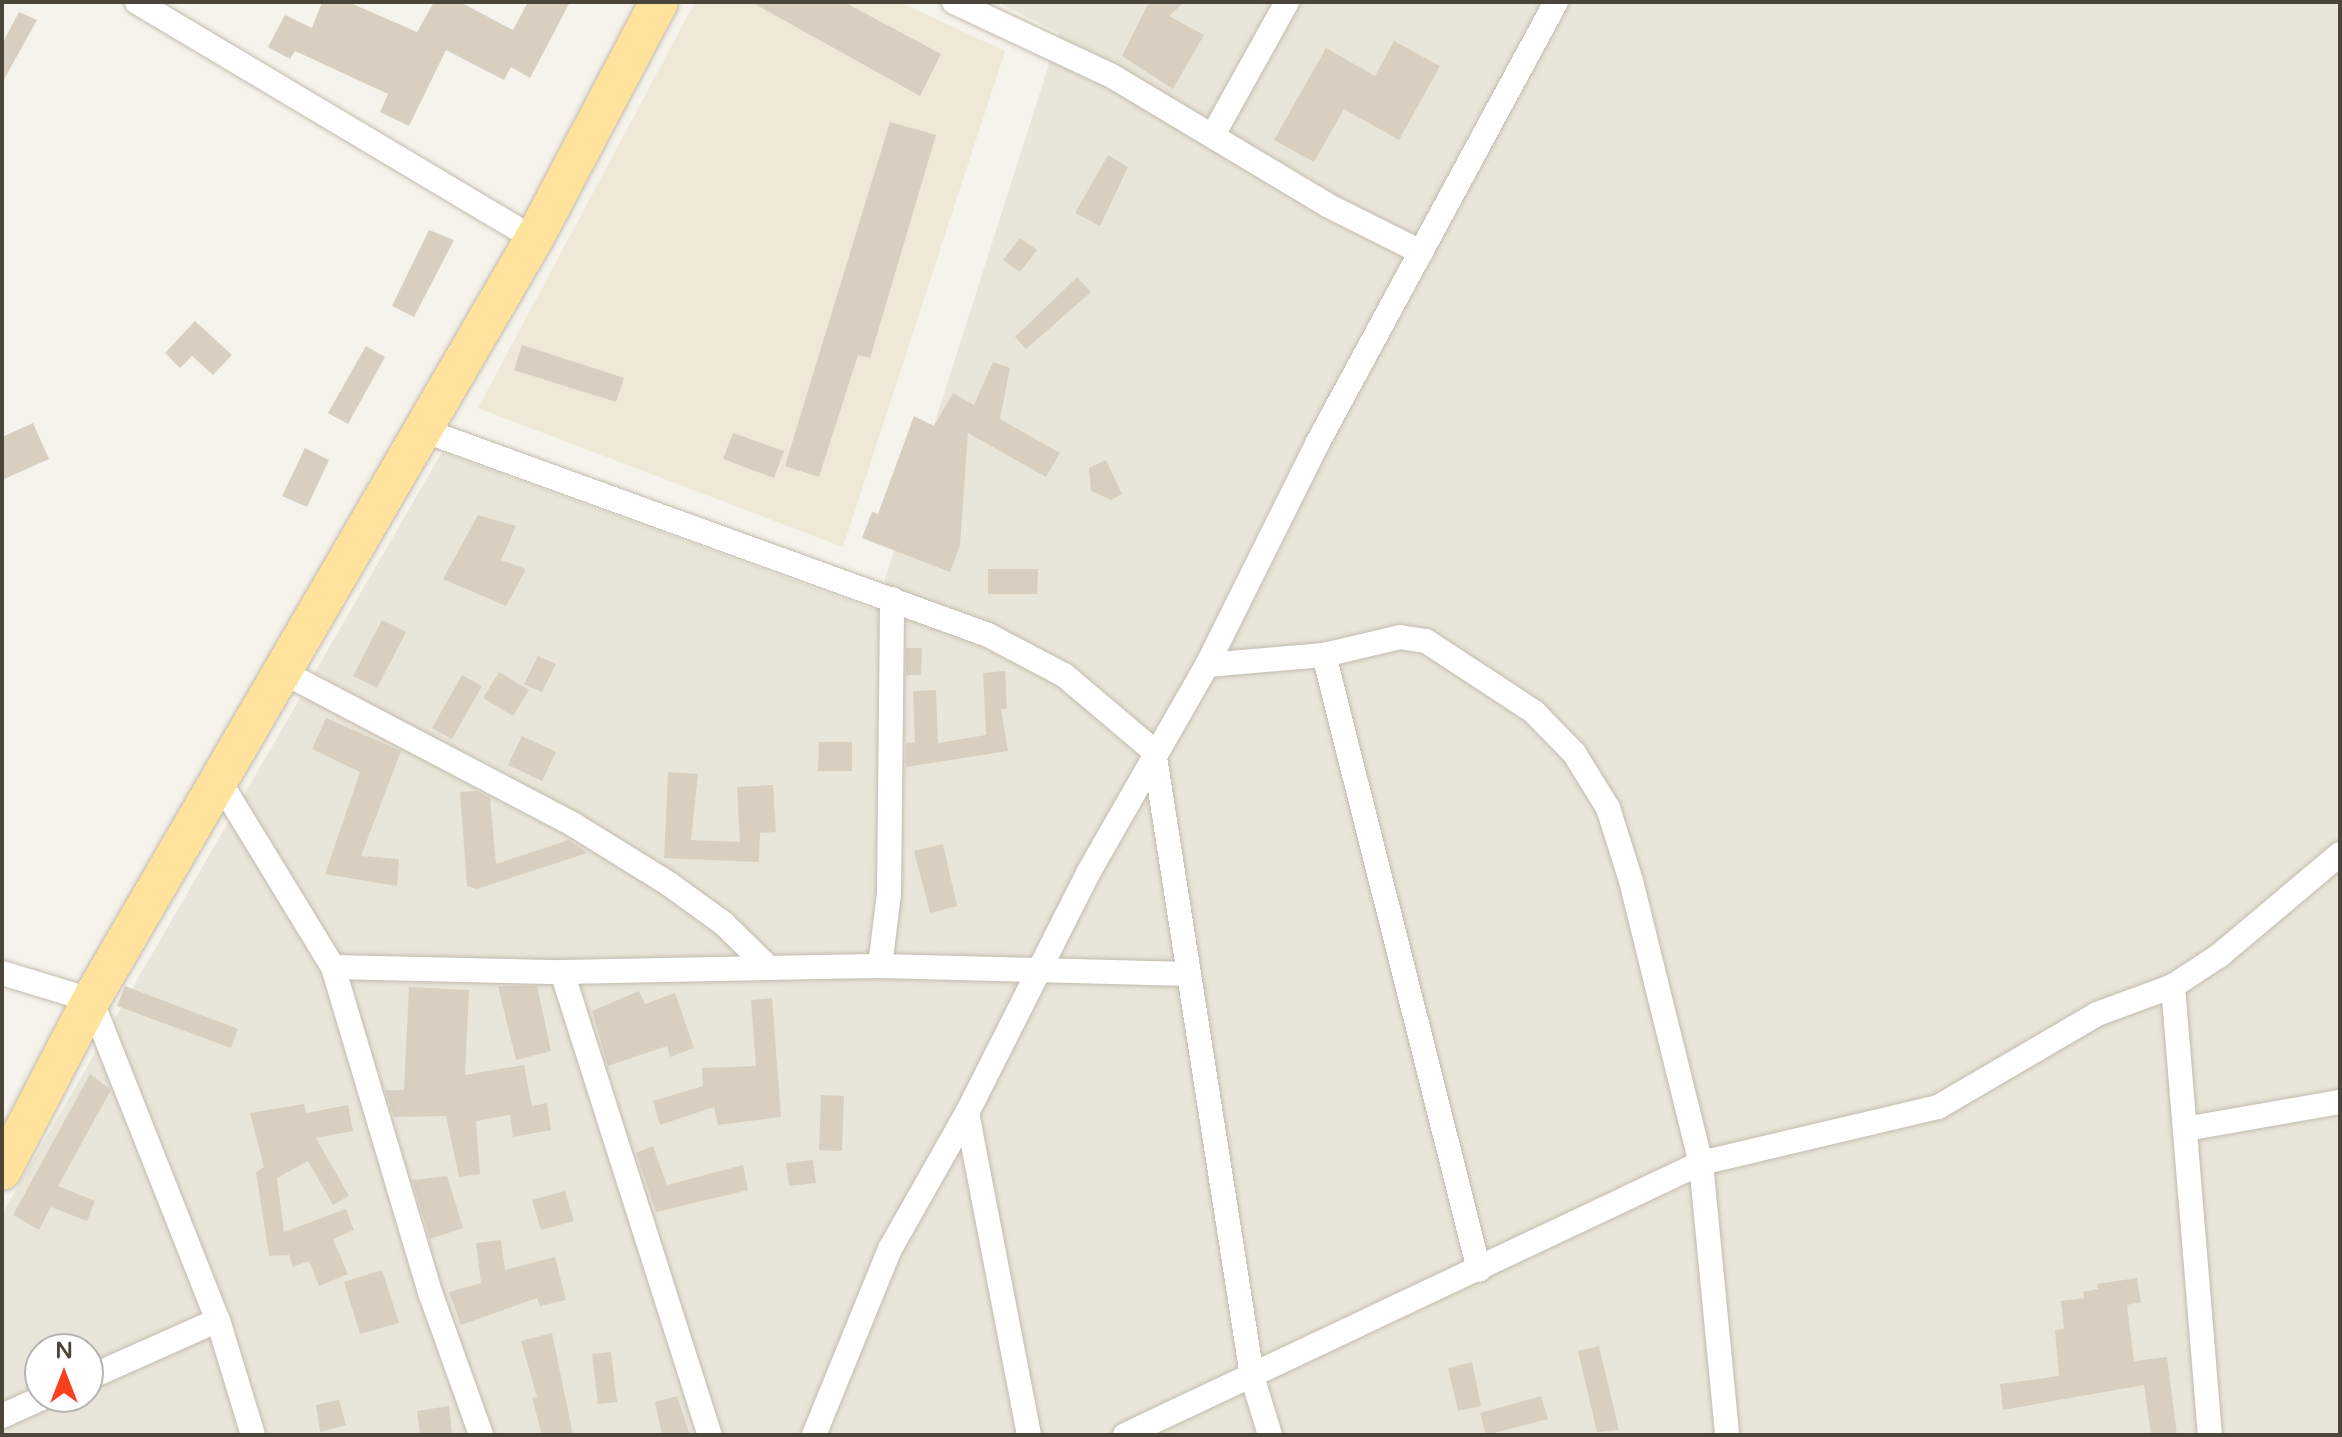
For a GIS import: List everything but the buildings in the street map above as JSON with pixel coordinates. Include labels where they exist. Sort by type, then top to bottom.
[{"type":"main road","points":[[2,1171],[91,1000],[220,782],[420,429],[534,239],[659,2]]},
{"type":"street","points":[[137,2],[534,239]]},
{"type":"street","points":[[954,2],[989,9],[1112,76],[1329,206],[1421,252]]},
{"type":"street","points":[[1213,135],[1287,2]]},
{"type":"street","points":[[814,1435],[890,1249],[967,1113],[1154,751],[1207,665],[1317,444],[1556,2]]},
{"type":"street","points":[[420,429],[988,635],[1064,675],[1154,751],[1252,1376],[1270,1435]]},
{"type":"street","points":[[880,966],[889,894],[892,599]]},
{"type":"street","points":[[1207,665],[1324,655],[1400,637],[1426,641],[1534,712],[1574,753],[1608,808],[1631,881],[1701,1163],[1727,1435]]},
{"type":"street","points":[[1324,655],[1479,1270]]},
{"type":"street","points":[[281,671],[574,825],[702,907],[767,966]]},
{"type":"street","points":[[220,782],[333,967],[431,1295],[481,1435]]},
{"type":"street","points":[[1125,1435],[1701,1163],[1938,1107],[2097,1014],[2173,986],[2220,955],[2340,854]]},
{"type":"street","points":[[333,967],[562,972],[880,966],[1189,974]]},
{"type":"street","points":[[562,972],[710,1435]]},
{"type":"street","points":[[2,973],[91,1000],[218,1320],[253,1435]]},
{"type":"street","points":[[2173,986],[2210,1435]]},
{"type":"street","points":[[2185,1129],[2340,1102]]},
{"type":"street","points":[[967,1113],[1029,1435]]},
{"type":"street","points":[[104,1371],[218,1320]]},
{"type":"street","points":[[2,1416],[24,1406]]},
{"type":"shaded area","points":[[695,2],[899,2],[1005,51],[843,547],[478,408]]},
{"type":"shaded area","points":[[997,2],[2340,2],[2340,1435],[2,1435],[2,1214],[442,452],[875,610],[1059,33]]}]
